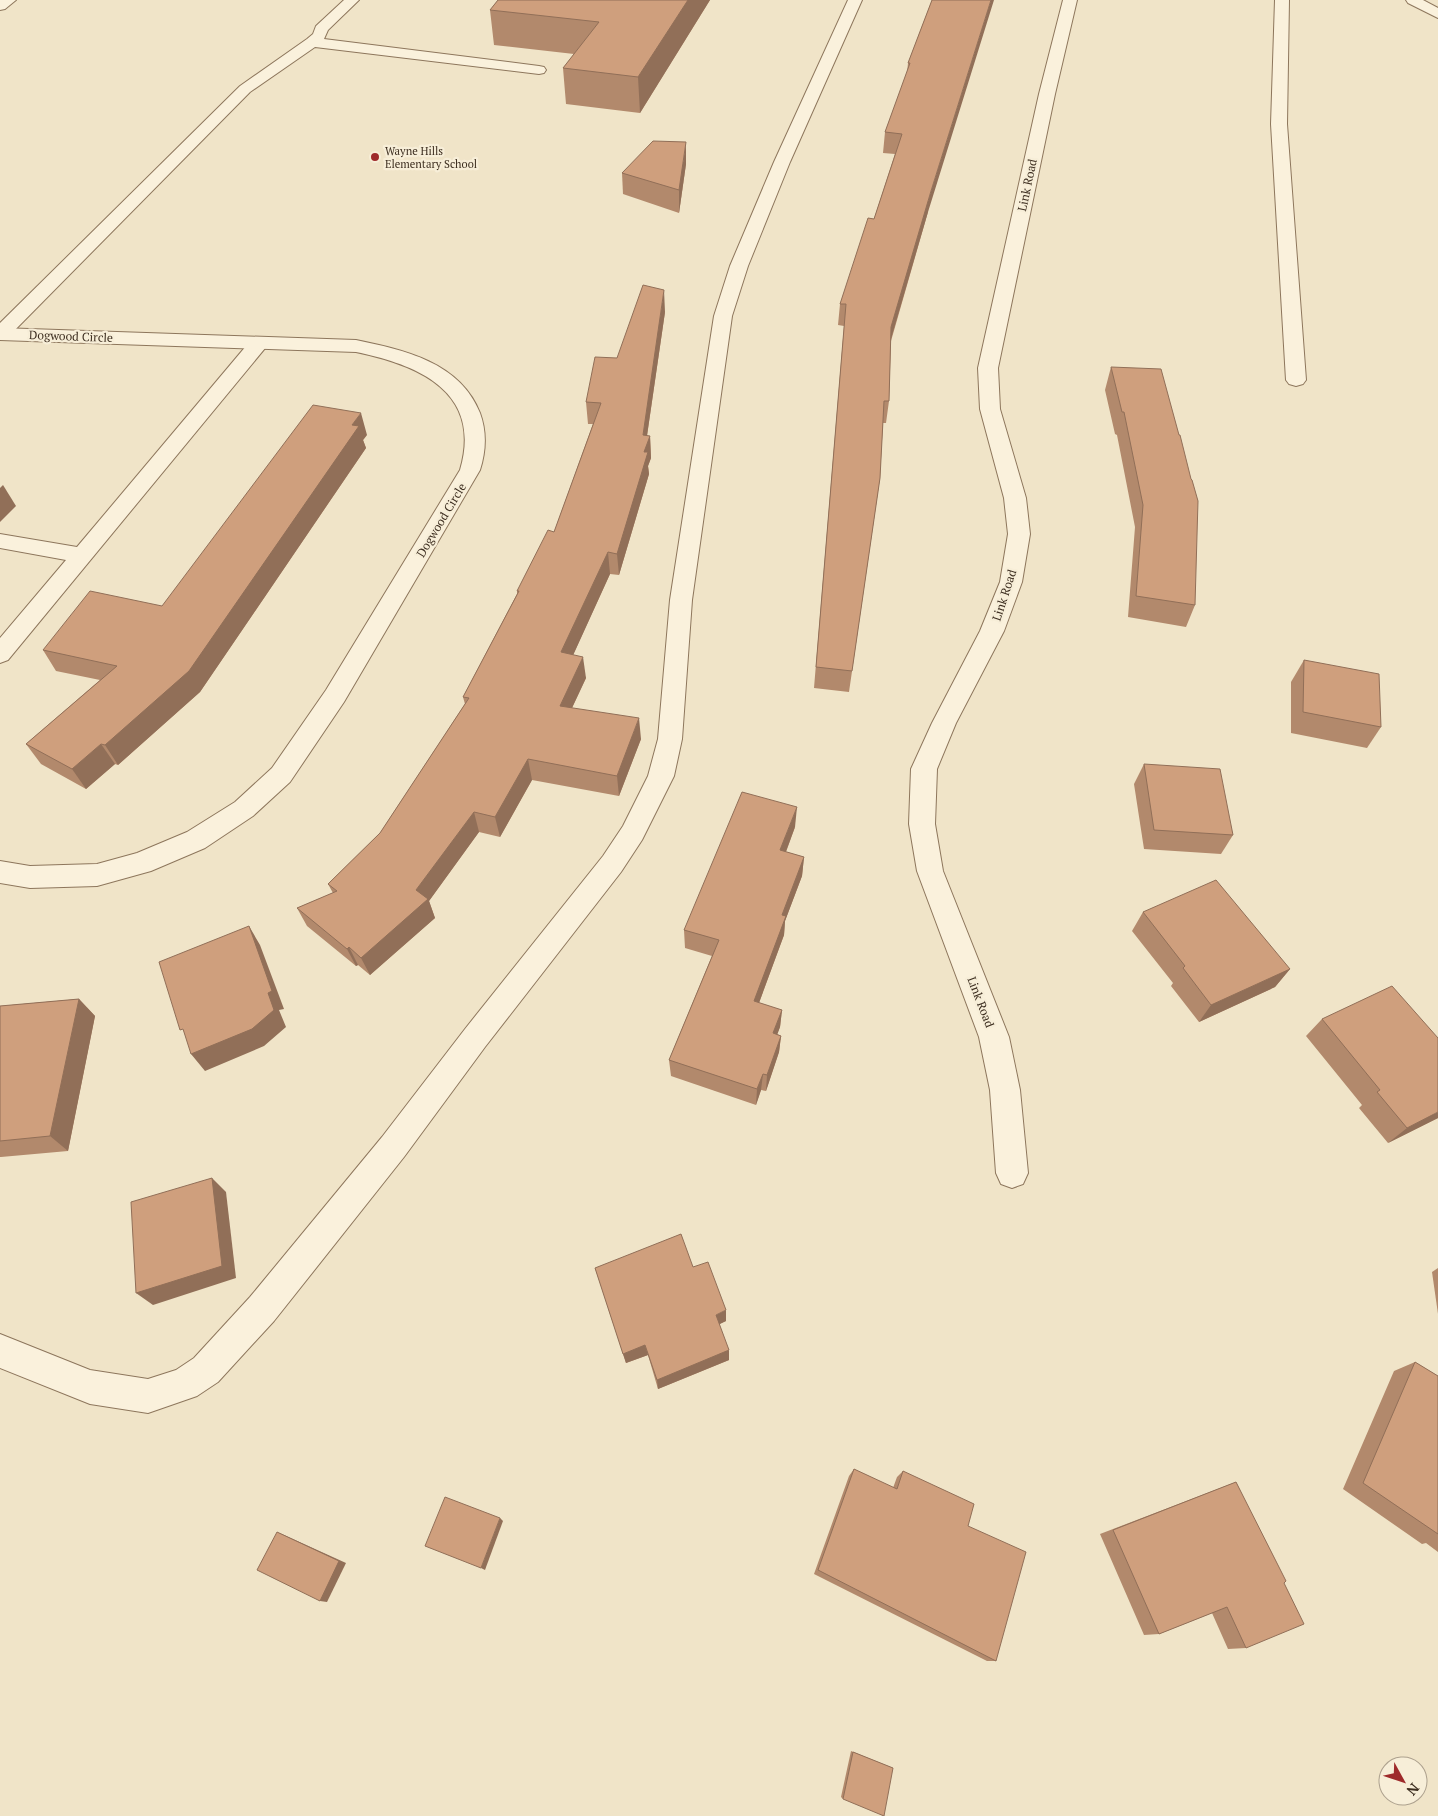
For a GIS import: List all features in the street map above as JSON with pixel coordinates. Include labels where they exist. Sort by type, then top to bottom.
[{"type":"street","points":[[0,6],[9,0]]},
{"type":"street","points":[[0,334],[245,89],[312,42],[320,35],[321,29],[352,0]]},
{"type":"street","points":[[0,1351],[90,1387],[148,1396],[185,1384],[206,1370],[262,1309],[393,1147],[474,1038],[612,864],[633,833],[661,776],[670,739],[681,600],[723,316],[739,266],[753,232],[855,0]]},
{"type":"street","name":"Link Road","points":[[1012,1172],[1005,1090],[994,1036],[930,871],[922,824],[924,769],[944,723],[992,631],[1011,582],[1019,534],[1015,498],[990,409],[988,368],[1047,94],[1070,0]]},
{"type":"street","points":[[1282,0],[1279,124],[1296,380]]},
{"type":"street","points":[[1412,0],[1438,14]]},
{"type":"street","points":[[312,42],[539,70]]},
{"type":"street","name":"Dogwood Circle","points":[[0,334],[356,346],[394,354],[427,366],[443,376],[459,392],[472,416],[475,448],[470,470],[335,696],[281,775],[244,810],[196,840],[142,863],[97,876],[30,877],[0,872]]},
{"type":"street","points":[[0,654],[259,343]]},
{"type":"street","points":[[0,541],[83,555]]},
{"type":"building","points":[[498,0],[688,0],[638,77],[563,68],[599,22],[490,10]]},
{"type":"building","points":[[932,0],[991,0],[931,191],[891,327],[889,401],[884,401],[880,478],[852,671],[816,667],[846,304],[840,304],[868,218],[874,219],[902,134],[885,132]]},
{"type":"building","points":[[653,141],[686,142],[679,190],[622,173]]},
{"type":"building","points":[[643,285],[664,290],[643,435],[650,436],[644,452],[648,452],[617,554],[608,552],[561,652],[583,657],[560,706],[639,718],[617,776],[528,759],[495,817],[474,812],[416,890],[428,899],[361,958],[349,947],[347,949],[297,908],[337,891],[328,884],[380,833],[469,698],[463,697],[519,591],[517,591],[548,530],[554,532],[601,403],[586,402],[595,357],[617,358]]},
{"type":"building","points":[[1111,367],[1161,369],[1198,501],[1195,605],[1136,596],[1143,505],[1124,412],[1122,412]]},
{"type":"building","points":[[313,405],[361,413],[352,425],[359,426],[189,671],[105,745],[101,744],[72,769],[26,744],[117,666],[43,650],[90,591],[162,606]]},
{"type":"building","points":[[1304,660],[1379,674],[1381,727],[1303,712]]},
{"type":"building","points":[[1144,764],[1220,769],[1233,835],[1154,830]]},
{"type":"building","points":[[742,792],[797,807],[780,850],[804,857],[782,915],[786,916],[754,1001],[782,1010],[773,1033],[781,1036],[767,1075],[763,1074],[757,1089],[669,1060],[719,940],[684,930]]},
{"type":"building","points":[[1216,880],[1290,969],[1211,1005],[1183,968],[1185,966],[1143,912]]},
{"type":"building","points":[[249,926],[272,991],[268,993],[274,1010],[252,1029],[191,1054],[183,1029],[180,1030],[159,962]]},
{"type":"building","points":[[1392,986],[1438,1038],[1438,1112],[1407,1128],[1377,1092],[1380,1090],[1322,1019]]},
{"type":"building","points":[[79,999],[50,1136],[0,1141],[0,1006]]},
{"type":"building","points":[[212,1178],[222,1266],[136,1293],[131,1202]]},
{"type":"building","points":[[681,1234],[693,1267],[708,1262],[726,1310],[716,1315],[729,1350],[657,1380],[645,1345],[623,1354],[595,1268]]},
{"type":"building","points":[[1415,1362],[1438,1376],[1438,1534],[1363,1483]]},
{"type":"building","points":[[854,1469],[897,1489],[903,1471],[974,1504],[968,1526],[1026,1552],[996,1661],[818,1570]]},
{"type":"building","points":[[1236,1482],[1286,1581],[1284,1583],[1304,1624],[1246,1648],[1227,1607],[1159,1634],[1113,1530]]},
{"type":"building","points":[[445,1497],[500,1518],[481,1568],[425,1546]]},
{"type":"building","points":[[277,1532],[339,1561],[320,1601],[257,1570]]},
{"type":"building","points":[[853,1752],[893,1768],[884,1816],[843,1799]]},
{"type":"place","name":"Wayne Hills Elementary School","points":[[375,157]]}]
